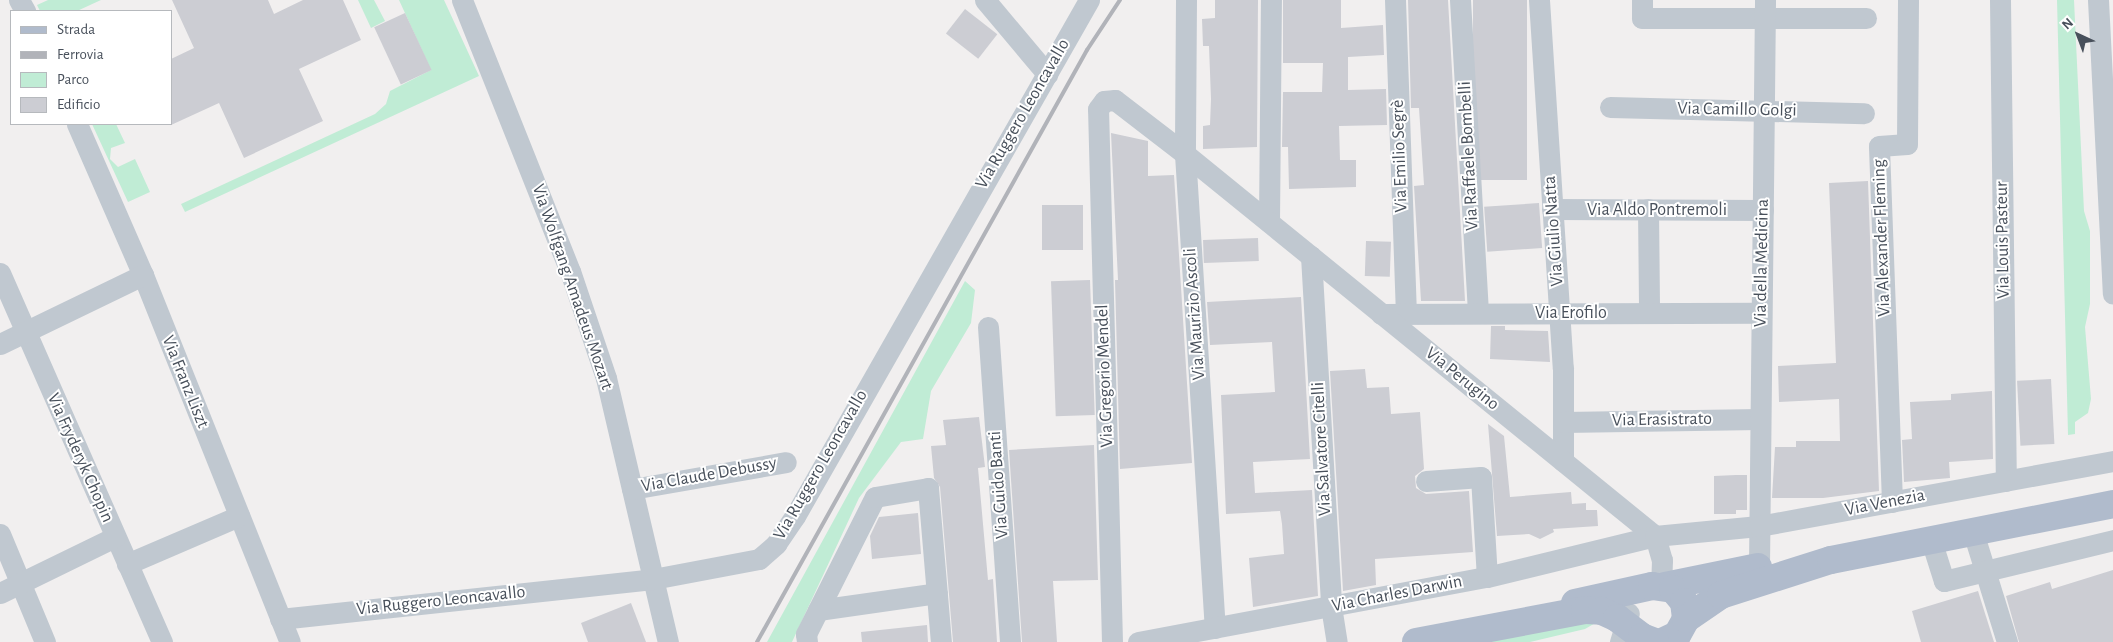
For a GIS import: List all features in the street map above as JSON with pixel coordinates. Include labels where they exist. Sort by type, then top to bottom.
[{"type":"main road","points":[[1651,634],[1721,595],[1831,560],[2113,504]]},
{"type":"main road","points":[[1501,624],[1615,592],[1659,586],[1793,560],[1831,560]]},
{"type":"main road","points":[[1659,586],[1673,590],[1684,602],[1651,634],[1636,596],[1659,586]]},
{"type":"main road","points":[[1416,642],[1501,624],[1585,610],[1602,611],[1651,634]]},
{"type":"street","name":"Via Wolfgang Amadeus Mozart","points":[[462,0],[570,270],[606,378],[668,642]]},
{"type":"street","points":[[986,0],[1047,74]]},
{"type":"street","name":"Via Ruggero Leoncavallo","points":[[280,619],[654,579],[759,559],[776,544],[1089,0]]},
{"type":"street","name":"Via Maurizio Ascoli","points":[[1186,0],[1185,154],[1215,628]]},
{"type":"street","points":[[1268,222],[1271,0]]},
{"type":"street","name":"Via Emilio Segrè","points":[[1395,0],[1406,313]]},
{"type":"street","name":"Via Raffaele Bombelli","points":[[1460,0],[1478,312]]},
{"type":"street","name":"Via Giulio Natta","points":[[1539,0],[1559,314],[1563,461]]},
{"type":"street","name":"Via Alexander Fleming","points":[[1892,502],[1879,146],[1907,144],[1908,0]]},
{"type":"street","name":"Via Louis Pasteur","points":[[2000,0],[2006,481]]},
{"type":"street","points":[[2098,0],[2108,96],[2113,294]]},
{"type":"street","points":[[1642,9],[1765,9],[1866,18]]},
{"type":"street","name":"Via della Medicina","points":[[1760,566],[1765,9]]},
{"type":"street","name":"Via Perugino","points":[[1098,110],[1104,100],[1115,100],[1185,154],[1655,536]]},
{"type":"street","name":"Via Camillo Golgi","points":[[1610,107],[1864,113]]},
{"type":"street","name":"Via Gregorio Mendel","points":[[1098,110],[1112,642]]},
{"type":"street","name":"Via Franz Liszt","points":[[77,125],[143,275],[290,642]]},
{"type":"street","name":"Via Aldo Pontremoli","points":[[1552,209],[1763,210]]},
{"type":"street","points":[[1648,210],[1649,313]]},
{"type":"street","name":"Via Salvatore Citelli","points":[[1311,256],[1331,606],[1337,642]]},
{"type":"street","name":"Via Fryderyk Chopin","points":[[0,274],[162,642]]},
{"type":"street","points":[[0,344],[143,275]]},
{"type":"street","name":"Via Erofilo","points":[[1381,314],[1478,312],[1559,314],[1761,313]]},
{"type":"street","name":"Via Guido Banti","points":[[988,327],[1010,642]]},
{"type":"street","name":"Via Erasistrato","points":[[1563,422],[1760,419]]},
{"type":"street","name":"Via Venezia","points":[[1655,536],[1759,526],[2113,461]]},
{"type":"street","name":"Via Claude Debussy","points":[[632,489],[786,462]]},
{"type":"street","points":[[1426,481],[1481,477],[1487,577]]},
{"type":"street","points":[[807,642],[806,634],[875,497],[928,488],[941,642]]},
{"type":"street","points":[[127,564],[239,516]]},
{"type":"street","points":[[1973,532],[2007,642]]},
{"type":"street","points":[[0,534],[45,642]]},
{"type":"street","points":[[1655,536],[1662,560],[1659,586]]},
{"type":"street","name":"Via Charles Darwin","points":[[1138,642],[1487,577],[1655,536]]},
{"type":"street","points":[[0,592],[115,537]]},
{"type":"street","points":[[1931,540],[1944,581],[2113,540]]},
{"type":"street","points":[[818,610],[937,593]]},
{"type":"green space","points":[[48,0],[101,0],[79,10],[40,10],[37,5]]},
{"type":"green space","points":[[358,0],[374,0],[385,21],[371,28]]},
{"type":"green space","points":[[399,0],[444,0],[479,76],[185,212],[181,204],[375,114],[386,104],[390,91],[431,70]]},
{"type":"green space","points":[[2057,0],[2074,0],[2084,211],[2090,231],[2090,304],[2085,327],[2091,399],[2088,413],[2075,422],[2075,434],[2068,435]]},
{"type":"green space","points":[[92,125],[116,125],[125,143],[111,148],[110,159],[118,167],[135,159],[150,192],[128,202]]},
{"type":"green space","points":[[965,281],[975,290],[971,323],[931,391],[923,439],[901,442],[859,498],[792,642],[767,642]]},
{"type":"green space","points":[[1604,618],[1585,629],[1530,642],[1471,642]]},
{"type":"building","points":[[172,0],[268,0],[274,14],[303,0],[343,0],[361,40],[299,69],[323,121],[244,158],[219,103],[172,125],[172,59],[194,48]]},
{"type":"building","points":[[1215,0],[1258,0],[1257,147],[1203,149],[1203,126],[1210,125],[1211,99],[1209,46],[1203,46],[1202,19],[1215,18]]},
{"type":"building","points":[[1283,0],[1341,0],[1341,28],[1383,25],[1384,55],[1348,57],[1348,90],[1386,89],[1387,125],[1339,126],[1340,160],[1356,160],[1356,187],[1289,189],[1288,147],[1282,147],[1283,92],[1322,92],[1323,63],[1283,63]]},
{"type":"building","points":[[1408,0],[1448,0],[1465,301],[1421,301],[1414,186],[1424,185],[1419,108],[1411,108]]},
{"type":"building","points":[[1473,0],[1527,0],[1527,180],[1473,180]]},
{"type":"building","points":[[965,9],[997,34],[978,59],[946,33]]},
{"type":"building","points":[[405,13],[432,70],[401,84],[374,27]]},
{"type":"building","points":[[1111,133],[1148,141],[1148,176],[1174,175],[1192,463],[1120,469],[1115,280],[1118,280]]},
{"type":"building","points":[[1868,181],[1879,491],[1823,498],[1772,498],[1775,447],[1796,447],[1796,441],[1840,441],[1839,399],[1779,402],[1778,366],[1836,363],[1829,183]]},
{"type":"building","points":[[1539,203],[1542,248],[1487,252],[1484,207]]},
{"type":"building","points":[[1042,205],[1083,205],[1083,250],[1042,250]]},
{"type":"building","points":[[1258,238],[1259,261],[1204,263],[1203,240]]},
{"type":"building","points":[[1366,241],[1391,242],[1390,277],[1365,276]]},
{"type":"building","points":[[1090,280],[1095,415],[1056,416],[1051,281]]},
{"type":"building","points":[[1301,297],[1310,459],[1253,462],[1255,493],[1312,490],[1318,596],[1253,607],[1249,558],[1284,554],[1282,524],[1280,511],[1226,514],[1221,395],[1275,392],[1272,342],[1210,345],[1207,302]]},
{"type":"building","points":[[1491,326],[1505,326],[1505,330],[1548,331],[1550,362],[1490,359]]},
{"type":"building","points":[[1365,369],[1367,388],[1389,387],[1391,414],[1420,412],[1424,469],[1415,476],[1416,488],[1426,494],[1469,491],[1473,552],[1375,559],[1376,585],[1343,591],[1330,371]]},
{"type":"building","points":[[2051,379],[2054,444],[2020,446],[2017,381]]},
{"type":"building","points":[[1992,391],[1993,459],[1949,462],[1950,478],[1904,482],[1902,440],[1912,439],[1910,402],[1951,400],[1951,394]]},
{"type":"building","points":[[979,417],[985,467],[978,468],[988,580],[993,579],[997,642],[953,642],[940,487],[934,478],[931,446],[946,445],[943,420]]},
{"type":"building","points":[[1488,424],[1504,436],[1510,497],[1571,492],[1572,504],[1586,503],[1586,510],[1597,510],[1598,526],[1553,529],[1554,532],[1540,539],[1529,534],[1497,536]]},
{"type":"building","points":[[1094,445],[1098,580],[1053,581],[1057,642],[1022,642],[1009,450]]},
{"type":"building","points":[[1747,475],[1747,510],[1736,510],[1736,514],[1714,514],[1714,476]]},
{"type":"building","points":[[918,513],[921,554],[872,559],[870,536],[879,517]]},
{"type":"building","points":[[2113,570],[2113,642],[2019,642],[2006,596],[2050,582],[2052,589]]},
{"type":"building","points":[[1978,591],[1994,642],[1921,642],[1912,611]]},
{"type":"building","points":[[631,603],[646,642],[588,642],[581,623]]},
{"type":"building","points":[[927,625],[928,642],[862,642],[861,632]]},
{"type":"railway","points":[[757,642],[1087,50],[1120,0]]}]
